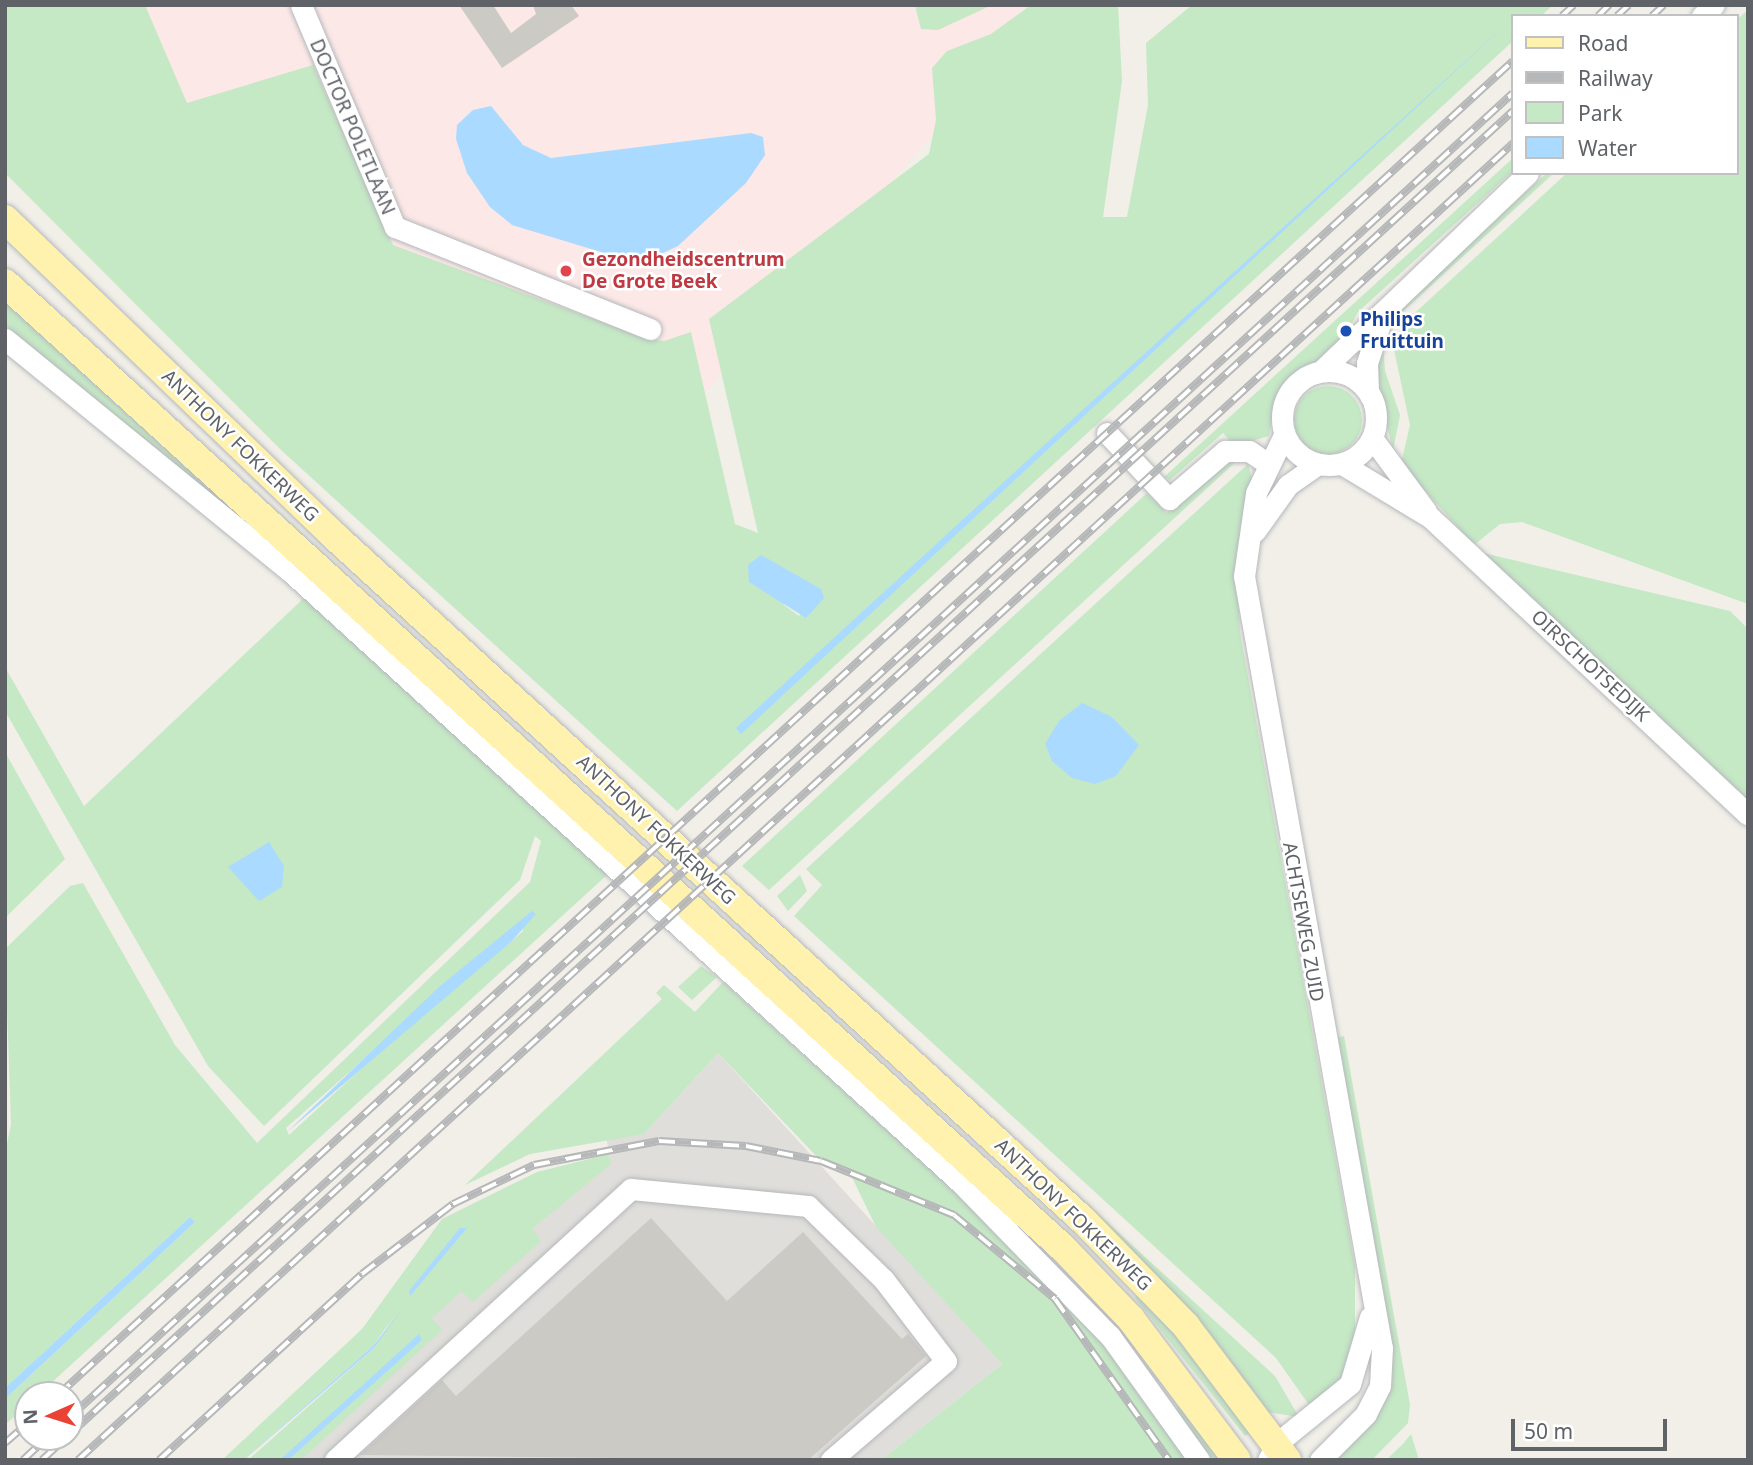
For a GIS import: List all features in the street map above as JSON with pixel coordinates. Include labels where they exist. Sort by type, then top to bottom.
[{"type":"main road","name":"ANTHONY FOKKERWEG","points":[[5,219],[331,533],[1085,1222],[1186,1326],[1277,1454]]},
{"type":"main road","name":"ANTHONY FOKKERWEG","points":[[5,283],[1063,1248],[1131,1319],[1237,1460]]},
{"type":"street","name":"DOCTOR POLETLAAN","points":[[301,5],[395,227],[650,329]]},
{"type":"street","points":[[1389,302],[1371,344],[1368,391],[1376,422],[1372,438],[1342,464],[1317,465],[1297,454],[1284,435],[1287,394],[1321,371],[1389,302],[1526,175]]},
{"type":"street","points":[[5,339],[291,572],[960,1182],[1111,1336],[1199,1460]]},
{"type":"street","points":[[1321,371],[1348,374],[1368,391]]},
{"type":"street","points":[[1107,433],[1169,499],[1225,451],[1248,451],[1268,464]]},
{"type":"street","name":"ACHTSEWEG ZUID","points":[[1284,435],[1268,464],[1247,548],[1249,619],[1371,1294],[1381,1335],[1380,1386],[1354,1430],[1320,1460]]},
{"type":"street","name":"OIRSCHOTSEDIJK","points":[[1372,438],[1431,518],[1748,815]]},
{"type":"street","name":"OIRSCHOTSEDIJK","points":[[1342,464],[1431,518]]},
{"type":"street","points":[[1247,548],[1270,506],[1317,465]]},
{"type":"street","points":[[335,1460],[631,1189],[808,1206],[884,1280],[946,1361],[831,1460]]},
{"type":"street","name":"ACHTSEWEG ZUID","points":[[1277,1454],[1350,1384],[1368,1342],[1371,1294]]},
{"type":"shaded area","name":"Gezondheidscentrum De Grote Beek","points":[[5,5],[1048,5],[634,472]]},
{"type":"shaded area","points":[[718,1053],[1002,1364],[881,1460],[273,1460],[610,1157],[606,1137],[644,1134]]},
{"type":"green space","points":[[5,5],[145,5],[187,103],[313,65],[393,245],[645,338],[664,341],[691,332],[735,524],[758,533],[709,319],[929,154],[936,120],[932,68],[947,51],[991,34],[1031,5],[1118,5],[1122,81],[1103,217],[1127,217],[1148,105],[1146,43],[1192,5],[1553,5],[1543,14],[1512,14],[1512,42],[677,811],[281,450],[5,173]],"holes":[[[762,556],[820,589],[799,616],[784,605]]]},
{"type":"green space","points":[[915,5],[992,5],[938,30],[921,29]]},
{"type":"green space","points":[[1748,10],[1748,604],[1522,522],[1500,524],[1474,545],[1401,464],[1410,425],[1393,345],[1404,323],[1565,175],[1739,175],[1739,17]]},
{"type":"green space","points":[[1512,159],[1512,172],[1358,312],[1346,335],[1316,364],[1287,382],[1275,402],[1269,436],[1235,446],[1223,433],[1170,480],[1164,477]]},
{"type":"green space","points":[[1545,175],[1552,175],[1399,315],[1386,337],[1403,303]]},
{"type":"green space","points":[[5,298],[322,587],[5,325]]},
{"type":"green space","points":[[1383,344],[1385,371],[1400,415],[1393,450],[1374,374]]},
{"type":"green space","points":[[1328,386],[1341,389],[1352,396],[1359,407],[1362,420],[1359,433],[1352,444],[1341,451],[1328,454],[1315,451],[1304,444],[1297,433],[1294,420],[1297,407],[1304,396],[1315,389]]},
{"type":"green space","points":[[1240,458],[769,890],[742,866],[1147,493],[1167,513],[1222,461]]},
{"type":"green space","points":[[1248,464],[1252,479],[1236,556],[1240,632],[1355,1266],[1355,1334],[1342,1376],[1312,1409],[1276,1358],[794,916],[822,885],[806,869]],"holes":[[[1112,717],[1138,745],[1072,778]]]},
{"type":"green space","points":[[1483,553],[1730,611],[1748,629],[1748,802]]},
{"type":"green space","points":[[305,597],[608,874],[53,1381],[24,1381],[195,1222],[190,1217],[5,1388],[5,1154],[11,1124],[5,949],[70,886],[83,883],[175,1045],[257,1143],[530,882],[541,841],[535,836],[520,880],[264,1126],[208,1066],[5,711],[5,667],[84,806]],"holes":[[[520,921],[523,931],[445,992],[289,1135],[286,1128]]]},
{"type":"green space","points":[[5,752],[65,859],[5,918],[6,890]]},
{"type":"green space","points":[[800,875],[807,891],[788,911],[777,896]]},
{"type":"green space","points":[[701,966],[717,977],[692,1000],[678,987]]},
{"type":"green space","points":[[723,982],[1000,1232],[1127,1368],[1186,1460],[881,1460],[1002,1364],[876,1227],[848,1169],[821,1161],[718,1053],[644,1134],[530,1154],[465,1185],[662,999],[656,993],[664,985],[695,1012]]},
{"type":"green space","points":[[1344,1036],[1410,1405],[1408,1423],[1372,1460],[1338,1458],[1373,1423],[1388,1392],[1335,1038]]},
{"type":"green space","points":[[609,1154],[611,1164],[532,1229],[541,1241],[473,1302],[462,1291],[432,1318],[442,1330],[301,1460],[248,1460],[373,1349],[394,1317],[372,1347],[244,1460],[222,1460],[362,1329],[442,1219],[537,1172]]},
{"type":"green space","points":[[1060,1179],[1275,1376],[1299,1417],[1267,1412],[1057,1184]]},
{"type":"green space","points":[[1140,1292],[1168,1323],[1252,1431],[1245,1436],[1135,1298]]},
{"type":"green space","points":[[14,1391],[14,1417],[5,1425],[5,1399]]},
{"type":"green space","points":[[1182,1405],[1221,1460],[1212,1460],[1175,1409]]},
{"type":"green space","points":[[1411,1434],[1419,1460],[1386,1460],[1403,1444]]},
{"type":"water","points":[[1512,19],[741,734],[736,728]]},
{"type":"water","points":[[491,106],[523,145],[551,158],[751,133],[763,137],[765,155],[746,183],[678,246],[652,258],[624,259],[512,225],[490,207],[467,173],[456,139],[457,125],[473,110]]},
{"type":"water","points":[[761,555],[821,589],[824,598],[806,618],[749,582],[748,565]]},
{"type":"water","points":[[1082,703],[1112,717],[1139,745],[1116,776],[1095,784],[1072,778],[1052,761],[1045,744],[1059,721]]},
{"type":"water","points":[[269,842],[284,866],[282,887],[259,901],[228,867]]},
{"type":"water","points":[[532,911],[536,914],[512,941],[286,1133],[439,987]]},
{"type":"water","points":[[190,1217],[195,1222],[24,1381],[14,1381],[14,1391],[5,1399],[5,1388]]},
{"type":"water","points":[[460,1228],[467,1228],[410,1296],[409,1291]]},
{"type":"water","points":[[401,1311],[373,1349],[244,1460],[372,1347]]},
{"type":"water","points":[[419,1334],[422,1340],[288,1460],[280,1460]]},
{"type":"building","points":[[459,5],[493,5],[511,33],[536,14],[533,5],[571,5],[579,16],[502,68]]},
{"type":"building","points":[[651,1218],[727,1301],[803,1232],[902,1339],[908,1334],[926,1356],[808,1460],[360,1455],[442,1380],[456,1396]]},
{"type":"railway","points":[[1564,14],[1574,5]]},
{"type":"railway","points":[[1600,14],[1609,5]]},
{"type":"railway","points":[[1619,14],[1629,5]]},
{"type":"railway","points":[[1654,14],[1664,5]]},
{"type":"railway","points":[[73,1381],[1512,62]]},
{"type":"railway","points":[[84,1404],[1512,94]]},
{"type":"railway","points":[[84,1421],[1512,112]]},
{"type":"railway","points":[[78,1460],[1512,144]]},
{"type":"railway","points":[[159,1460],[362,1274],[453,1204],[534,1165],[659,1141],[746,1146],[821,1161],[954,1215],[1055,1299],[1169,1460]]},
{"type":"railway","points":[[5,1443],[14,1435]]},
{"type":"railway","points":[[23,1460],[33,1451]]},
{"type":"railway","points":[[42,1460],[52,1451]]},
{"type":"place","name":"Gezondheidscentrum De Grote Beek","points":[[566,271]]},
{"type":"place","name":"Philips Fruittuin","points":[[1346,331]]}]
